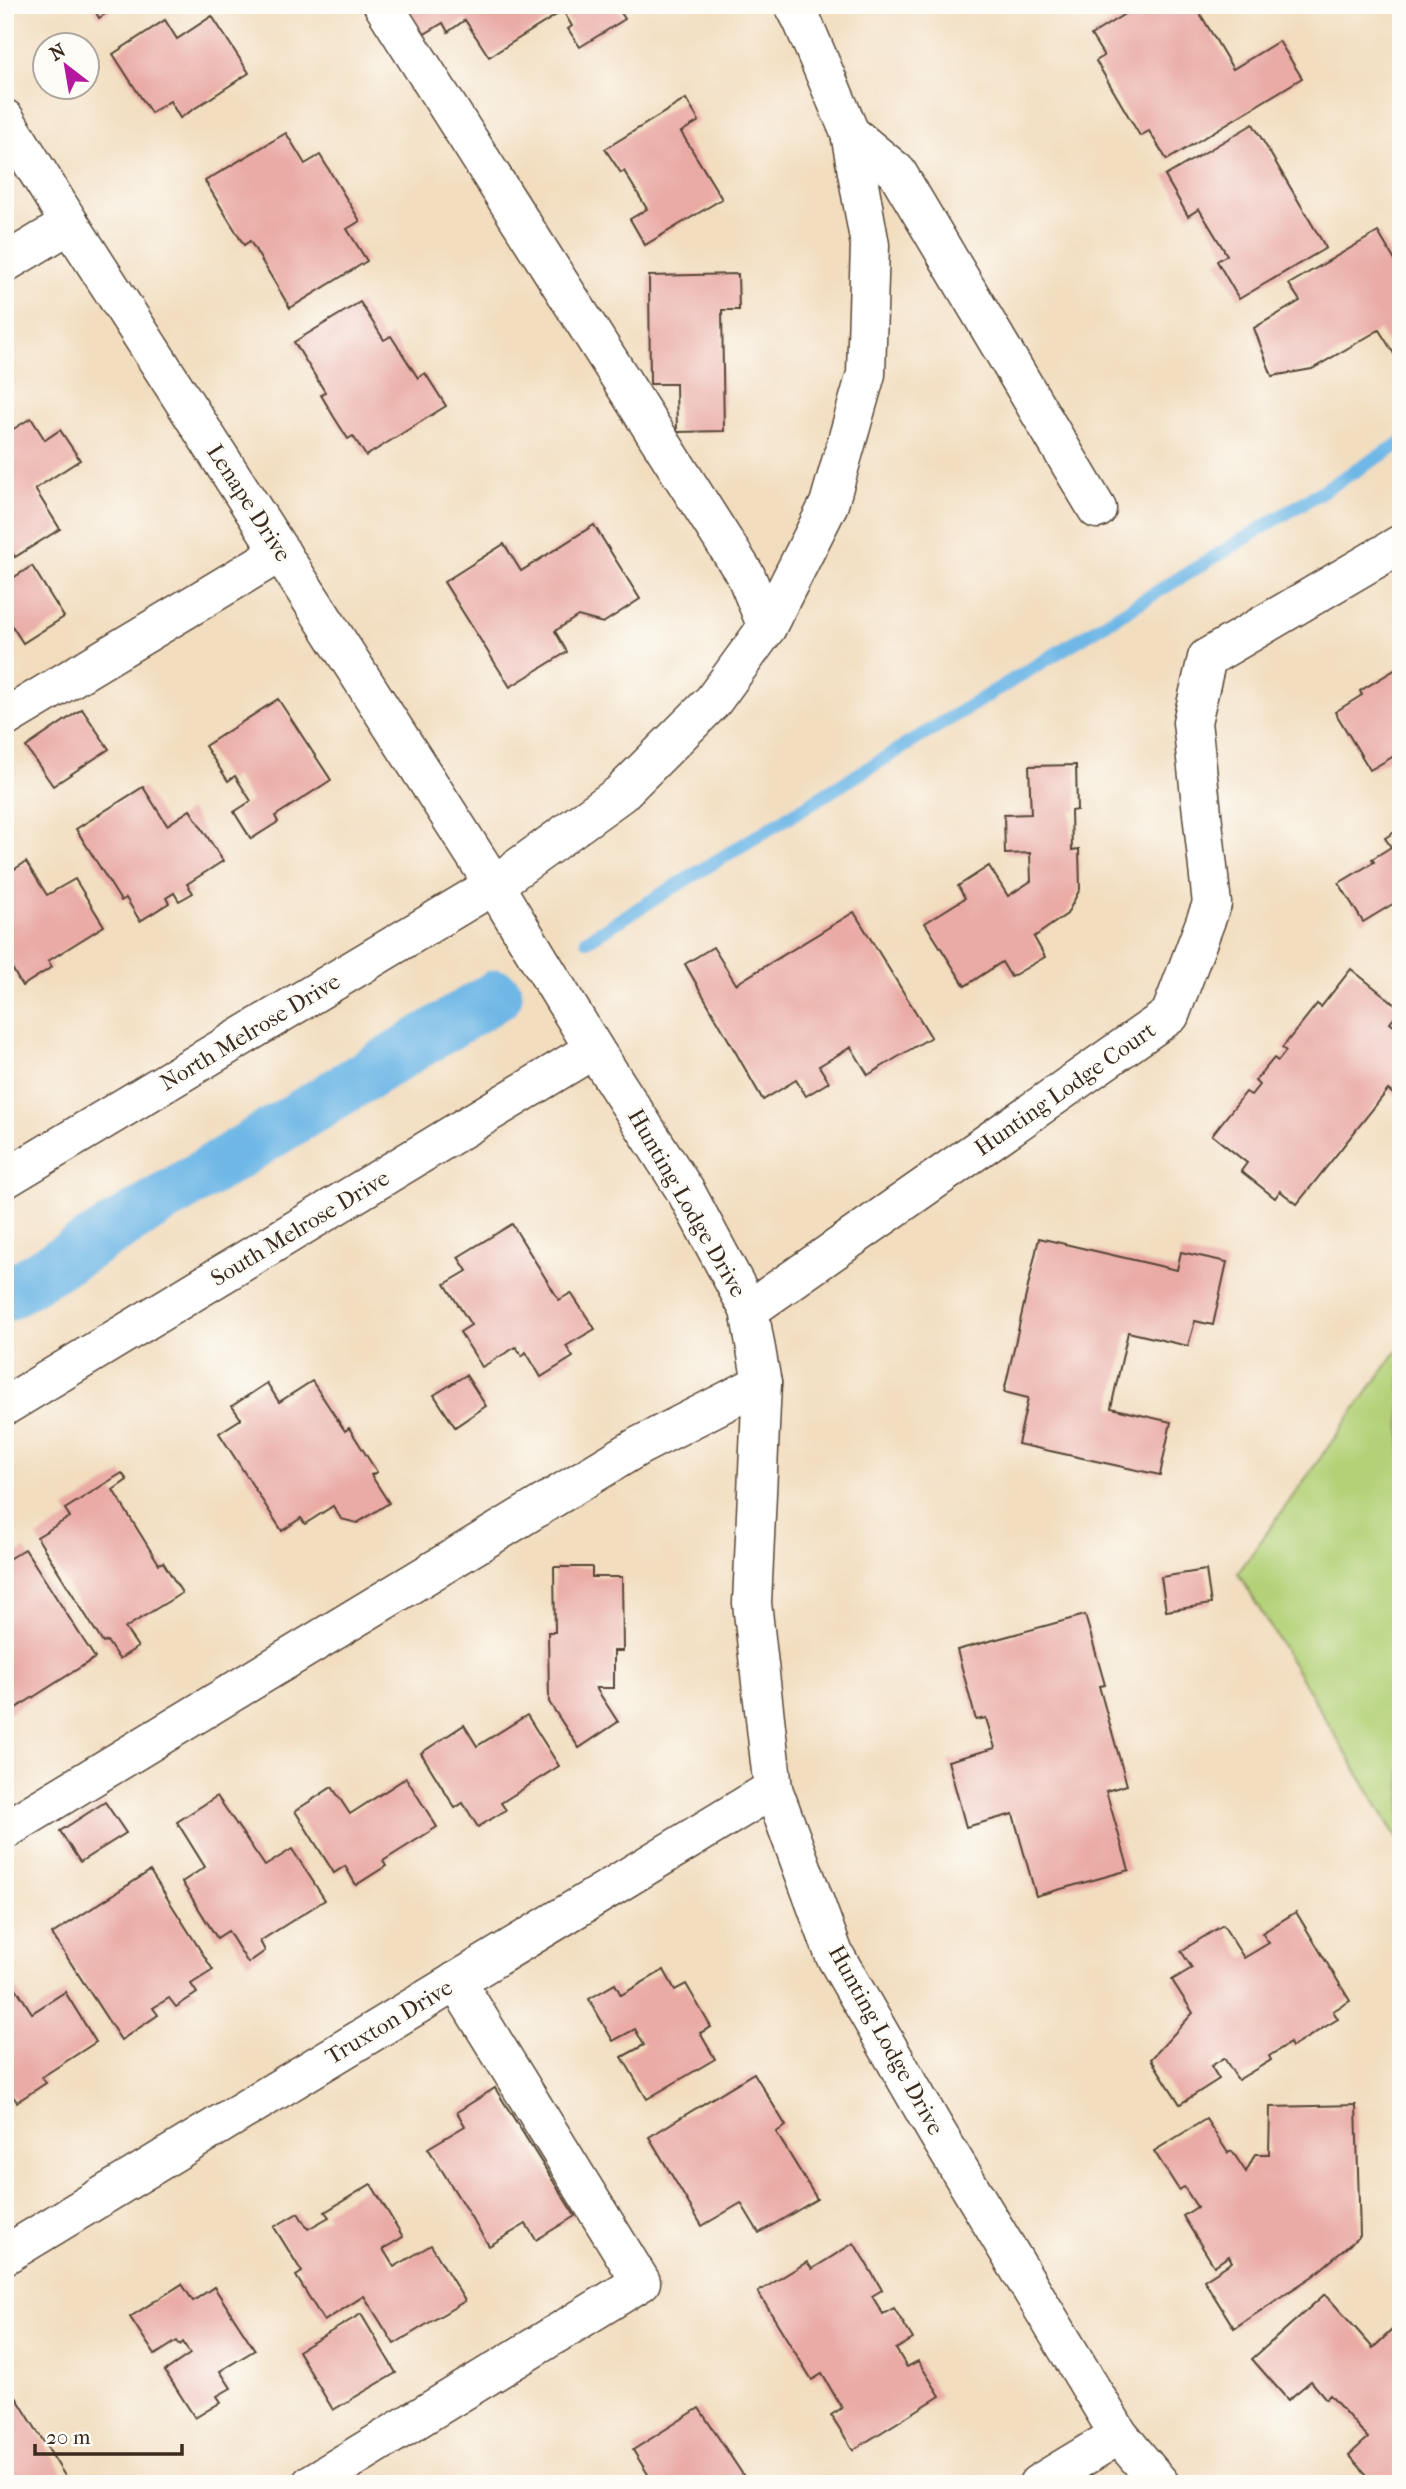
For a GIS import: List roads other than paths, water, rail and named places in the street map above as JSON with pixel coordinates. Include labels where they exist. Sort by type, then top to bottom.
[{"type":"street","points":[[383,5],[746,576],[767,628]]},
{"type":"street","points":[[495,885],[620,794],[713,701],[767,628],[829,504],[866,374],[870,245],[850,133],[794,5]]},
{"type":"street","name":"Lenape Drive","points":[[5,119],[495,885]]},
{"type":"street","points":[[850,133],[897,172],[1097,509]]},
{"type":"street","points":[[5,263],[70,224]]},
{"type":"street","name":"Hunting Lodge Court","points":[[749,1310],[1170,1015],[1212,904],[1192,722],[1207,658],[1401,544]]},
{"type":"street","points":[[5,718],[281,552]]},
{"type":"street","name":"Hunting Lodge Drive","points":[[495,885],[594,1049],[686,1192],[749,1310],[762,1383],[752,1603],[773,1789],[834,1954],[936,2131],[1119,2435],[1160,2484]]},
{"type":"street","name":"North Melrose Drive","points":[[5,1178],[495,885]]},
{"type":"street","name":"South Melrose Drive","points":[[5,1406],[594,1049]]},
{"type":"street","points":[[5,1830],[639,1446],[762,1383]]},
{"type":"street","name":"Truxton Drive","points":[[5,2255],[773,1789]]},
{"type":"street","points":[[311,2484],[641,2282],[456,1982]]},
{"type":"street","points":[[1038,2484],[1119,2435]]},
{"type":"waterway","points":[[587,940],[1401,443]]},
{"type":"waterway","points":[[5,1296],[497,995]]}]
